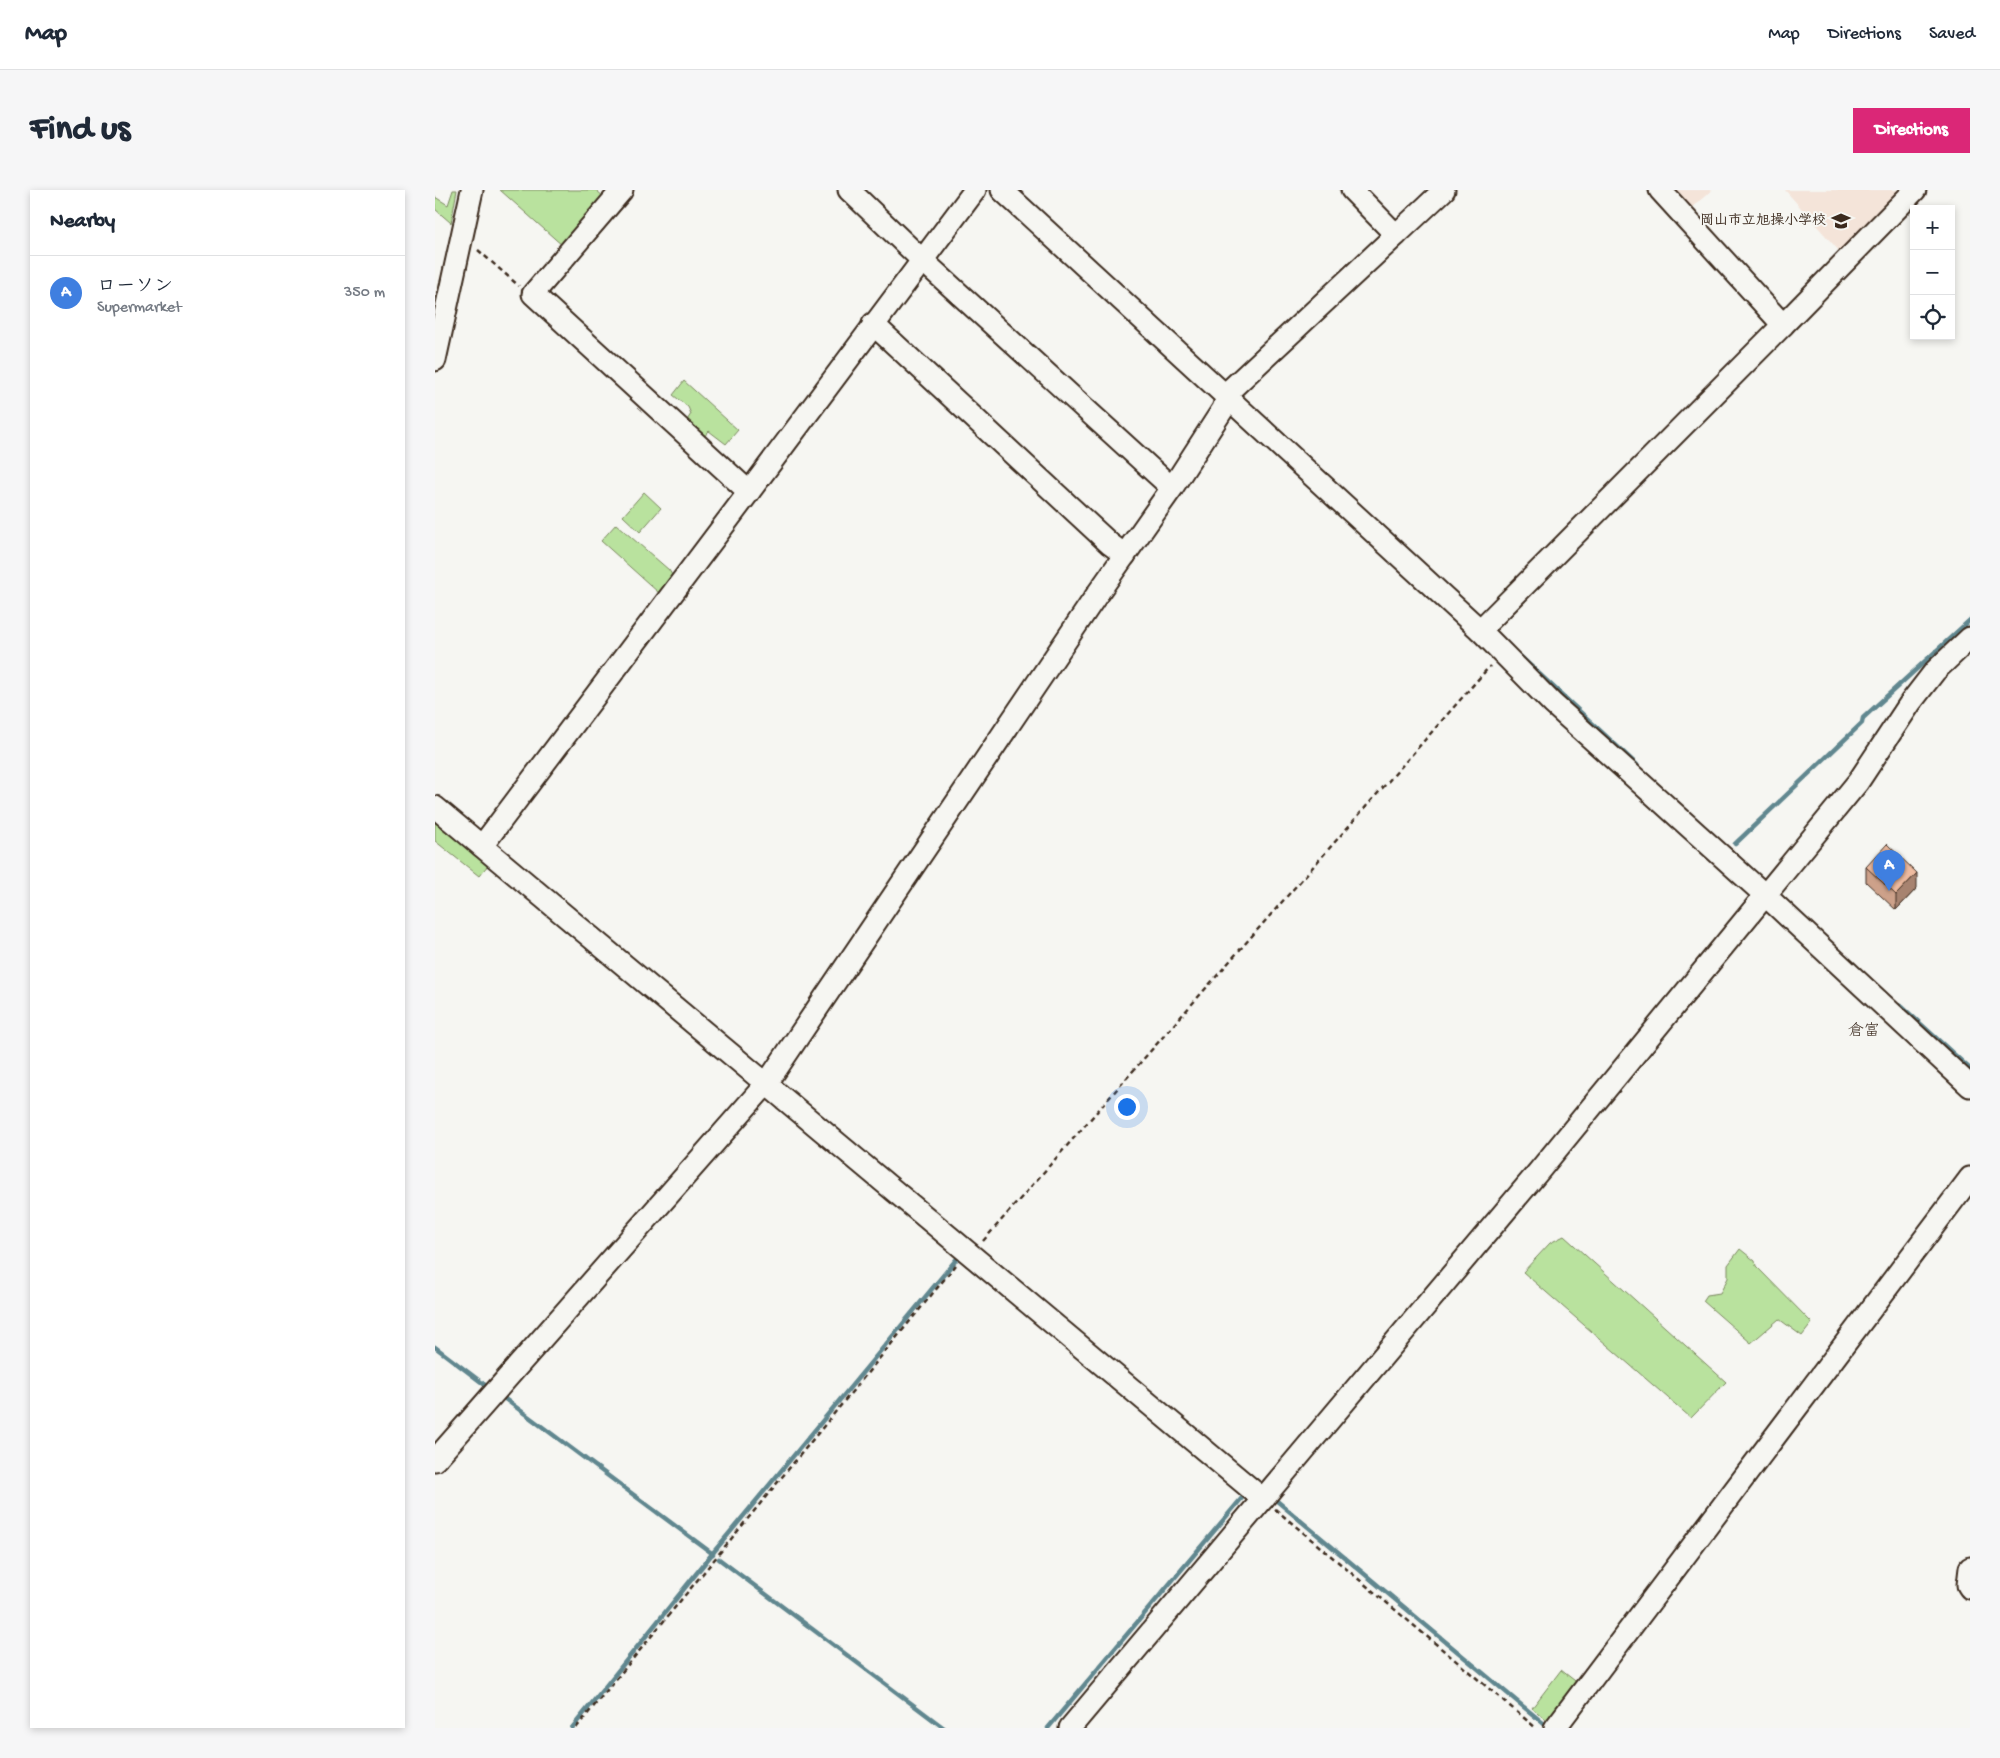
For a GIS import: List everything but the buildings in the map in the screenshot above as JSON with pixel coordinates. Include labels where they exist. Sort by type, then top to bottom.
[{"type":"street","points":[[435,360],[472,190]]},
{"type":"street","points":[[622,190],[533,294],[745,488]]},
{"type":"street","points":[[849,190],[919,257],[1166,483]]},
{"type":"street","points":[[482,846],[745,488],[873,324],[919,257],[975,190]]},
{"type":"street","points":[[1002,190],[1230,392],[1484,626],[1503,652],[1553,704],[1766,896],[1970,1086]]},
{"type":"street","points":[[1352,190],[1395,235]]},
{"type":"street","points":[[435,1460],[767,1083],[1098,593],[1119,551],[1166,483],[1223,409],[1230,392],[1444,190]]},
{"type":"street","points":[[1660,190],[1779,321]]},
{"type":"street","points":[[1484,626],[1779,321],[1915,190]]},
{"type":"street","points":[[873,324],[1119,551]]},
{"type":"street","points":[[1070,1728],[1539,1171],[1859,782],[1911,702],[1935,671],[1970,638]]},
{"type":"street","points":[[435,806],[767,1083],[973,1249],[1263,1499]]},
{"type":"street","points":[[1555,1728],[1970,1178]]},
{"type":"street","points":[[1970,1568],[1968,1585],[1970,1588]]},
{"type":"path","points":[[462,236],[527,294],[533,294]]},
{"type":"path","points":[[576,1728],[973,1249],[1503,652]]},
{"type":"path","points":[[1263,1499],[1536,1728]]},
{"type":"shaded area","points":[[1667,190],[1712,190],[1687,212]]},
{"type":"shaded area","name":"岡山市立旭操小学校","points":[[1785,190],[1901,190],[1840,252]]},
{"type":"green space","points":[[453,190],[457,190],[451,223],[435,209],[435,197],[448,205]]},
{"type":"green space","points":[[500,190],[596,190],[605,198],[563,246]]},
{"type":"green space","points":[[684,381],[738,430],[726,444],[709,431],[701,440],[684,425],[691,414],[688,407],[673,395]]},
{"type":"green space","points":[[644,492],[661,508],[640,532],[623,516]]},
{"type":"green space","points":[[616,524],[669,570],[672,575],[659,593],[601,541]]},
{"type":"green space","points":[[435,813],[493,859],[479,876],[435,841]]},
{"type":"green space","points":[[1564,1236],[1726,1382],[1691,1418],[1523,1272],[1550,1243]]},
{"type":"green space","points":[[1740,1249],[1755,1261],[1756,1266],[1812,1323],[1802,1336],[1779,1319],[1751,1343],[1703,1301],[1707,1295],[1720,1293],[1728,1278],[1728,1265]]},
{"type":"green space","points":[[1561,1670],[1579,1684],[1549,1722],[1532,1708]]},
{"type":"waterway","points":[[1735,844],[1862,723],[1863,718],[1970,620]]},
{"type":"waterway","points":[[1520,656],[1637,765]]},
{"type":"waterway","points":[[1900,1005],[1970,1069]]},
{"type":"waterway","points":[[572,1728],[712,1554],[960,1255]]},
{"type":"waterway","points":[[435,1347],[489,1388]]},
{"type":"waterway","points":[[501,1396],[713,1554]]},
{"type":"waterway","points":[[1048,1728],[1247,1492]]},
{"type":"waterway","points":[[1277,1501],[1549,1728]]},
{"type":"waterway","points":[[719,1559],[944,1728]]},
{"type":"place","name":"岡山市立旭操小学校","points":[[1841,221]]},
{"type":"place","name":"ローソン","points":[[1889,891]]},
{"type":"district","name":"倉富","points":[[1864,1032]]}]
